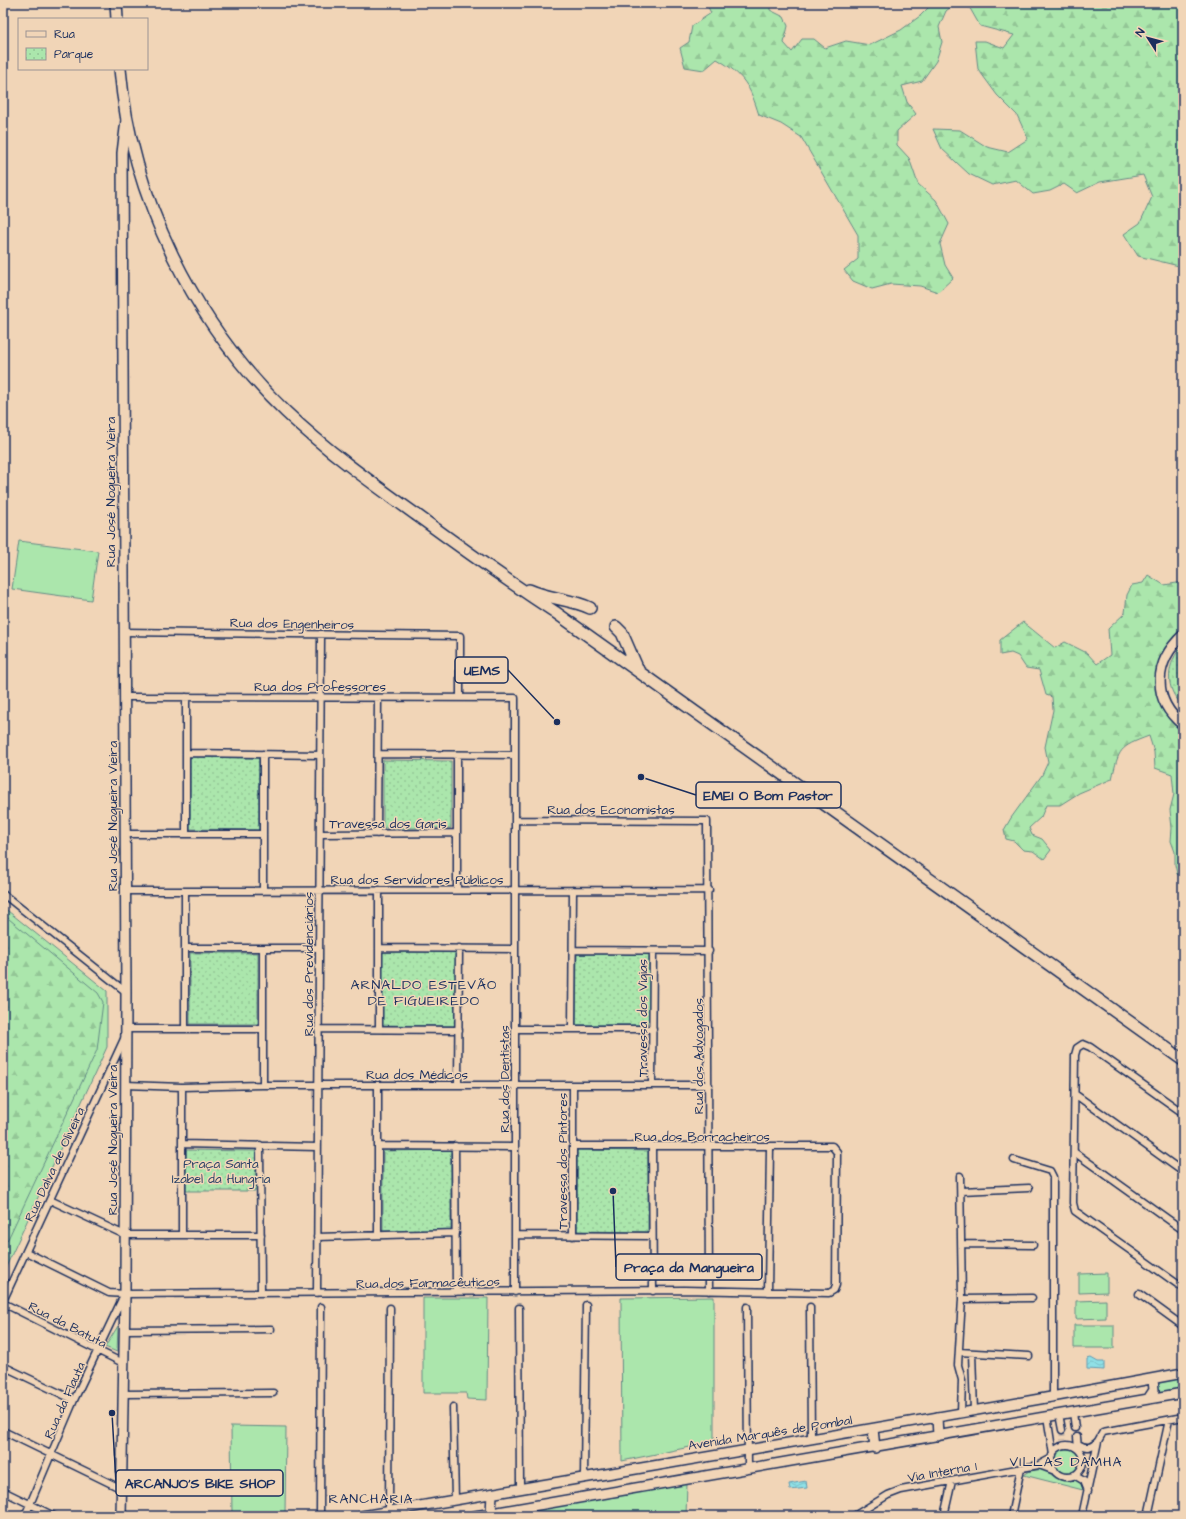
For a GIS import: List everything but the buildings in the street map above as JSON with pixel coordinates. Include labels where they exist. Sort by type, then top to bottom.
[{"type":"highway","points":[[116,3],[117,18]]},
{"type":"highway","points":[[120,70],[126,117],[143,181],[159,226],[179,269],[200,306],[239,361],[271,397],[316,439],[355,470],[505,579],[639,672],[1183,1060]]},
{"type":"highway","points":[[505,579],[540,595],[582,604],[590,608]]},
{"type":"highway","points":[[616,627],[622,634],[639,672]]},
{"type":"main road","name":"Rua José Nogueira Vieira","points":[[121,1516],[124,1394],[126,1085],[122,153],[126,117]]},
{"type":"main road","points":[[1183,635],[1174,644],[1165,657],[1160,676],[1162,694],[1166,704],[1170,712],[1183,725]]},
{"type":"main road","name":"Avenida Marquês de Pombal","points":[[362,1516],[873,1429],[1183,1373]]},
{"type":"main road","points":[[1148,1400],[1154,1390],[1153,1379]]},
{"type":"main road","points":[[475,1516],[748,1468],[875,1448],[1047,1416],[1183,1393]]},
{"type":"main road","points":[[936,1417],[938,1436]]},
{"type":"main road","points":[[873,1429],[875,1448]]},
{"type":"main road","points":[[491,1513],[492,1494]]},
{"type":"street","name":"Rua dos Engenheiros","points":[[124,632],[460,636],[460,698]]},
{"type":"street","name":"Rua dos Previdenciários","points":[[317,1293],[321,634]]},
{"type":"street","name":"Rua dos Professores","points":[[124,697],[515,698]]},
{"type":"street","points":[[186,697],[186,834]]},
{"type":"street","points":[[377,834],[378,698]]},
{"type":"street","name":"Rua dos Dentistas","points":[[515,698],[515,1292]]},
{"type":"street","points":[[186,753],[320,755]]},
{"type":"street","points":[[263,754],[263,891]]},
{"type":"street","points":[[378,754],[515,755]]},
{"type":"street","points":[[457,755],[457,890]]},
{"type":"street","name":"Rua dos Economistas","points":[[515,820],[707,821]]},
{"type":"street","name":"Rua dos Advogados","points":[[707,821],[709,951],[709,1291]]},
{"type":"street","points":[[125,834],[263,834]]},
{"type":"street","name":"Travessa dos Garis","points":[[320,834],[457,834]]},
{"type":"street","points":[[379,890],[379,1029]]},
{"type":"street","points":[[572,1029],[573,890]]},
{"type":"street","name":"Rua dos Servidores Públicos","points":[[126,891],[708,890]]},
{"type":"street","points":[[185,891],[185,1029]]},
{"type":"street","points":[[3,894],[126,992]]},
{"type":"street","points":[[185,948],[319,948]]},
{"type":"street","points":[[263,948],[263,1086]]},
{"type":"street","points":[[379,948],[515,949]]},
{"type":"street","points":[[458,1085],[459,948]]},
{"type":"street","points":[[573,950],[709,951]]},
{"type":"street","name":"Travessa dos Vigias","points":[[652,1085],[653,951]]},
{"type":"street","points":[[515,1029],[652,1028]]},
{"type":"street","points":[[126,1033],[185,1029],[263,1029]]},
{"type":"street","points":[[318,1029],[459,1030]]},
{"type":"street","name":"Rua Dalva de Oliveira","points":[[3,1302],[126,1033]]},
{"type":"street","points":[[1183,1113],[1083,1044],[1077,1048],[1075,1055],[1076,1095],[1073,1203],[1075,1211],[1183,1288]]},
{"type":"street","name":"Rua dos Médicos","points":[[126,1085],[182,1087],[318,1085],[709,1085]]},
{"type":"street","points":[[378,1085],[378,1234]]},
{"type":"street","name":"Travessa dos Pintores","points":[[573,1085],[573,1236]]},
{"type":"street","points":[[182,1087],[182,1235]]},
{"type":"street","points":[[1076,1095],[1183,1172]]},
{"type":"street","points":[[182,1144],[317,1146]]},
{"type":"street","points":[[260,1145],[261,1292]]},
{"type":"street","points":[[378,1146],[515,1146]]},
{"type":"street","points":[[455,1146],[456,1292]]},
{"type":"street","name":"Rua dos Borracheiros","points":[[573,1146],[832,1146],[837,1152],[836,1285]]},
{"type":"street","points":[[652,1146],[653,1291]]},
{"type":"street","points":[[768,1292],[770,1147]]},
{"type":"street","points":[[1074,1152],[1183,1230]]},
{"type":"street","points":[[1014,1160],[1050,1171],[1053,1177],[1053,1397]]},
{"type":"street","points":[[960,1176],[962,1299],[958,1365],[962,1380],[961,1413]]},
{"type":"street","points":[[961,1191],[1029,1188]]},
{"type":"street","points":[[50,1200],[125,1235],[261,1235]]},
{"type":"street","points":[[317,1237],[378,1234],[456,1233]]},
{"type":"street","points":[[515,1235],[652,1236]]},
{"type":"street","points":[[962,1244],[1033,1245]]},
{"type":"street","name":"Rua dos Farmacêuticos","points":[[26,1252],[109,1293],[125,1294],[261,1292],[653,1291],[829,1293],[834,1290],[836,1285]]},
{"type":"street","name":"Rua da Flauta","points":[[25,1516],[74,1400],[125,1294]]},
{"type":"street","points":[[1139,1294],[1183,1326]]},
{"type":"street","points":[[962,1299],[1032,1298]]},
{"type":"street","name":"Rua da Batuta","points":[[3,1302],[124,1363]]},
{"type":"street","points":[[584,1477],[586,1305]]},
{"type":"street","points":[[320,1516],[321,1307]]},
{"type":"street","points":[[747,1307],[748,1468]]},
{"type":"street","points":[[810,1307],[811,1439]]},
{"type":"street","points":[[389,1511],[390,1308]]},
{"type":"street","points":[[519,1308],[520,1488]]},
{"type":"street","points":[[124,1330],[271,1329]]},
{"type":"street","points":[[959,1352],[1030,1356]]},
{"type":"street","points":[[972,1353],[974,1411]]},
{"type":"street","points":[[3,1366],[74,1400]]},
{"type":"street","points":[[124,1394],[274,1393]]},
{"type":"street","points":[[453,1407],[455,1500]]},
{"type":"street","points":[[1073,1412],[1076,1428]]},
{"type":"street","points":[[1059,1414],[1062,1430]]},
{"type":"street","points":[[1047,1416],[1055,1471]]},
{"type":"street","points":[[1082,1516],[1098,1441],[1103,1432],[1183,1417]]},
{"type":"street","points":[[1148,1516],[1169,1420]]},
{"type":"street","points":[[3,1431],[51,1456],[122,1489]]},
{"type":"street","points":[[1039,1465],[1052,1457],[1063,1443],[1071,1446],[1078,1444],[1084,1447],[1091,1447],[1098,1441]]},
{"type":"street","points":[[1076,1474],[1083,1464],[1078,1444]]},
{"type":"street","points":[[1082,1457],[1095,1457]]},
{"type":"street","points":[[1039,1465],[1055,1471],[1063,1476],[1091,1474]]},
{"type":"street","name":"Via Interna 1","points":[[854,1516],[901,1490],[1039,1465]]},
{"type":"street","points":[[1011,1516],[1021,1468]]},
{"type":"street","points":[[1076,1474],[1084,1481],[1088,1490]]},
{"type":"street","points":[[944,1516],[952,1481]]},
{"type":"street","points":[[3,1491],[54,1516]]},
{"type":"green space","points":[[706,3],[770,3],[770,10],[784,17],[788,26],[784,43],[792,52],[802,39],[814,39],[825,48],[846,41],[870,45],[901,30],[920,16],[933,3],[956,3],[946,11],[939,27],[942,42],[936,61],[922,81],[902,86],[907,102],[916,114],[897,131],[897,145],[909,158],[918,184],[936,200],[949,224],[940,244],[945,265],[953,278],[938,292],[920,286],[891,284],[872,289],[853,281],[844,270],[858,259],[858,235],[801,137],[781,124],[759,115],[745,82],[734,70],[717,59],[704,70],[685,67],[680,48],[689,42],[692,26],[711,13]]},
{"type":"green space","points":[[967,3],[1183,3],[1183,267],[1138,256],[1124,234],[1140,223],[1152,197],[1143,175],[1100,182],[1077,193],[1064,184],[1050,191],[1033,194],[1016,180],[992,185],[969,174],[942,149],[933,129],[960,130],[987,147],[1008,152],[1028,139],[1017,115],[997,95],[978,69],[975,41],[985,41],[1004,48],[1014,35],[980,26]]},
{"type":"green space","points":[[19,541],[98,551],[91,600],[12,589]]},
{"type":"green space","points":[[1148,575],[1164,585],[1183,582],[1183,629],[1171,640],[1161,660],[1158,681],[1183,728],[1183,878],[1177,874],[1175,852],[1171,841],[1172,828],[1170,810],[1174,794],[1172,774],[1155,768],[1154,752],[1149,736],[1132,743],[1122,750],[1119,755],[1112,779],[1079,793],[1060,805],[1046,805],[1041,817],[1029,828],[1032,835],[1042,839],[1051,850],[1044,859],[1033,851],[1023,850],[1014,841],[1006,839],[1004,830],[1042,775],[1048,762],[1045,747],[1053,710],[1052,697],[1046,695],[1039,670],[1026,668],[1018,656],[1011,653],[1000,655],[1000,640],[1023,622],[1055,648],[1065,642],[1087,653],[1097,664],[1110,655],[1108,629],[1125,613],[1127,595],[1132,585],[1143,583]]},
{"type":"green space","points":[[1183,646],[1181,673],[1183,705],[1173,692],[1170,684],[1170,676],[1173,660],[1177,652]]},
{"type":"green space","points":[[190,757],[259,758],[259,830],[190,829]]},
{"type":"green space","points":[[383,760],[451,761],[451,828],[383,828]]},
{"type":"green space","points":[[3,907],[107,991],[107,1047],[6,1267],[3,1266]]},
{"type":"green space","points":[[3,914],[98,993],[103,1002],[97,1050],[8,1239],[3,1244]]},
{"type":"green space","points":[[382,952],[456,952],[456,1026],[382,1025]]},
{"type":"green space","points":[[190,953],[258,953],[258,1024],[190,1024]]},
{"type":"green space","points":[[577,954],[649,954],[649,1025],[576,1025]]},
{"type":"green space","name":"Praça Santa Izabel da Hungria","points":[[186,1150],[256,1151],[256,1191],[186,1191]]},
{"type":"green space","points":[[451,1150],[451,1230],[383,1231],[383,1151]]},
{"type":"green space","points":[[577,1150],[648,1151],[648,1232],[577,1231]]},
{"type":"green space","points":[[1107,1273],[1107,1292],[1079,1293],[1079,1274]]},
{"type":"green space","points":[[714,1297],[714,1442],[622,1461],[621,1298]]},
{"type":"green space","points":[[423,1298],[488,1298],[487,1400],[467,1399],[466,1393],[423,1393]]},
{"type":"green space","points":[[1106,1300],[1106,1318],[1076,1319],[1076,1301]]},
{"type":"green space","points":[[1074,1325],[1114,1325],[1114,1348],[1074,1348]]},
{"type":"green space","points":[[118,1326],[117,1352],[105,1347]]},
{"type":"green space","points":[[1183,1378],[1183,1390],[1156,1395],[1157,1383]]},
{"type":"green space","points":[[231,1426],[286,1427],[285,1515],[232,1516]]},
{"type":"green space","points":[[1067,1449],[1076,1452],[1079,1461],[1076,1470],[1067,1473],[1058,1470],[1055,1461],[1058,1452]]},
{"type":"green space","points":[[1044,1469],[1060,1480],[1079,1481],[1084,1488],[1083,1490],[1024,1475],[1030,1471]]},
{"type":"green space","points":[[687,1484],[686,1516],[508,1516],[508,1514]]},
{"type":"water","points":[[1091,1358],[1098,1362],[1104,1362],[1104,1370],[1087,1369],[1087,1359]]},
{"type":"water","points":[[806,1481],[807,1488],[790,1490],[789,1484]]},
{"type":"tunnel","points":[[1062,1430],[1063,1440]]},
{"type":"place","name":"UEMS","points":[[557,722]]},
{"type":"place","name":"EMEI O Bom Pastor","points":[[641,777]]},
{"type":"place","name":"Praça da Mangueira","points":[[613,1191]]},
{"type":"place","name":"ARCANJO'S BIKE SHOP","points":[[112,1413]]},
{"type":"district","name":"ARNALDO ESTEVÃO DE FIGUEIREDO","points":[[424,992]]},
{"type":"district","name":"VILLAS DAMHA","points":[[1066,1461]]},
{"type":"district","name":"RANCHARIA","points":[[371,1498]]}]
